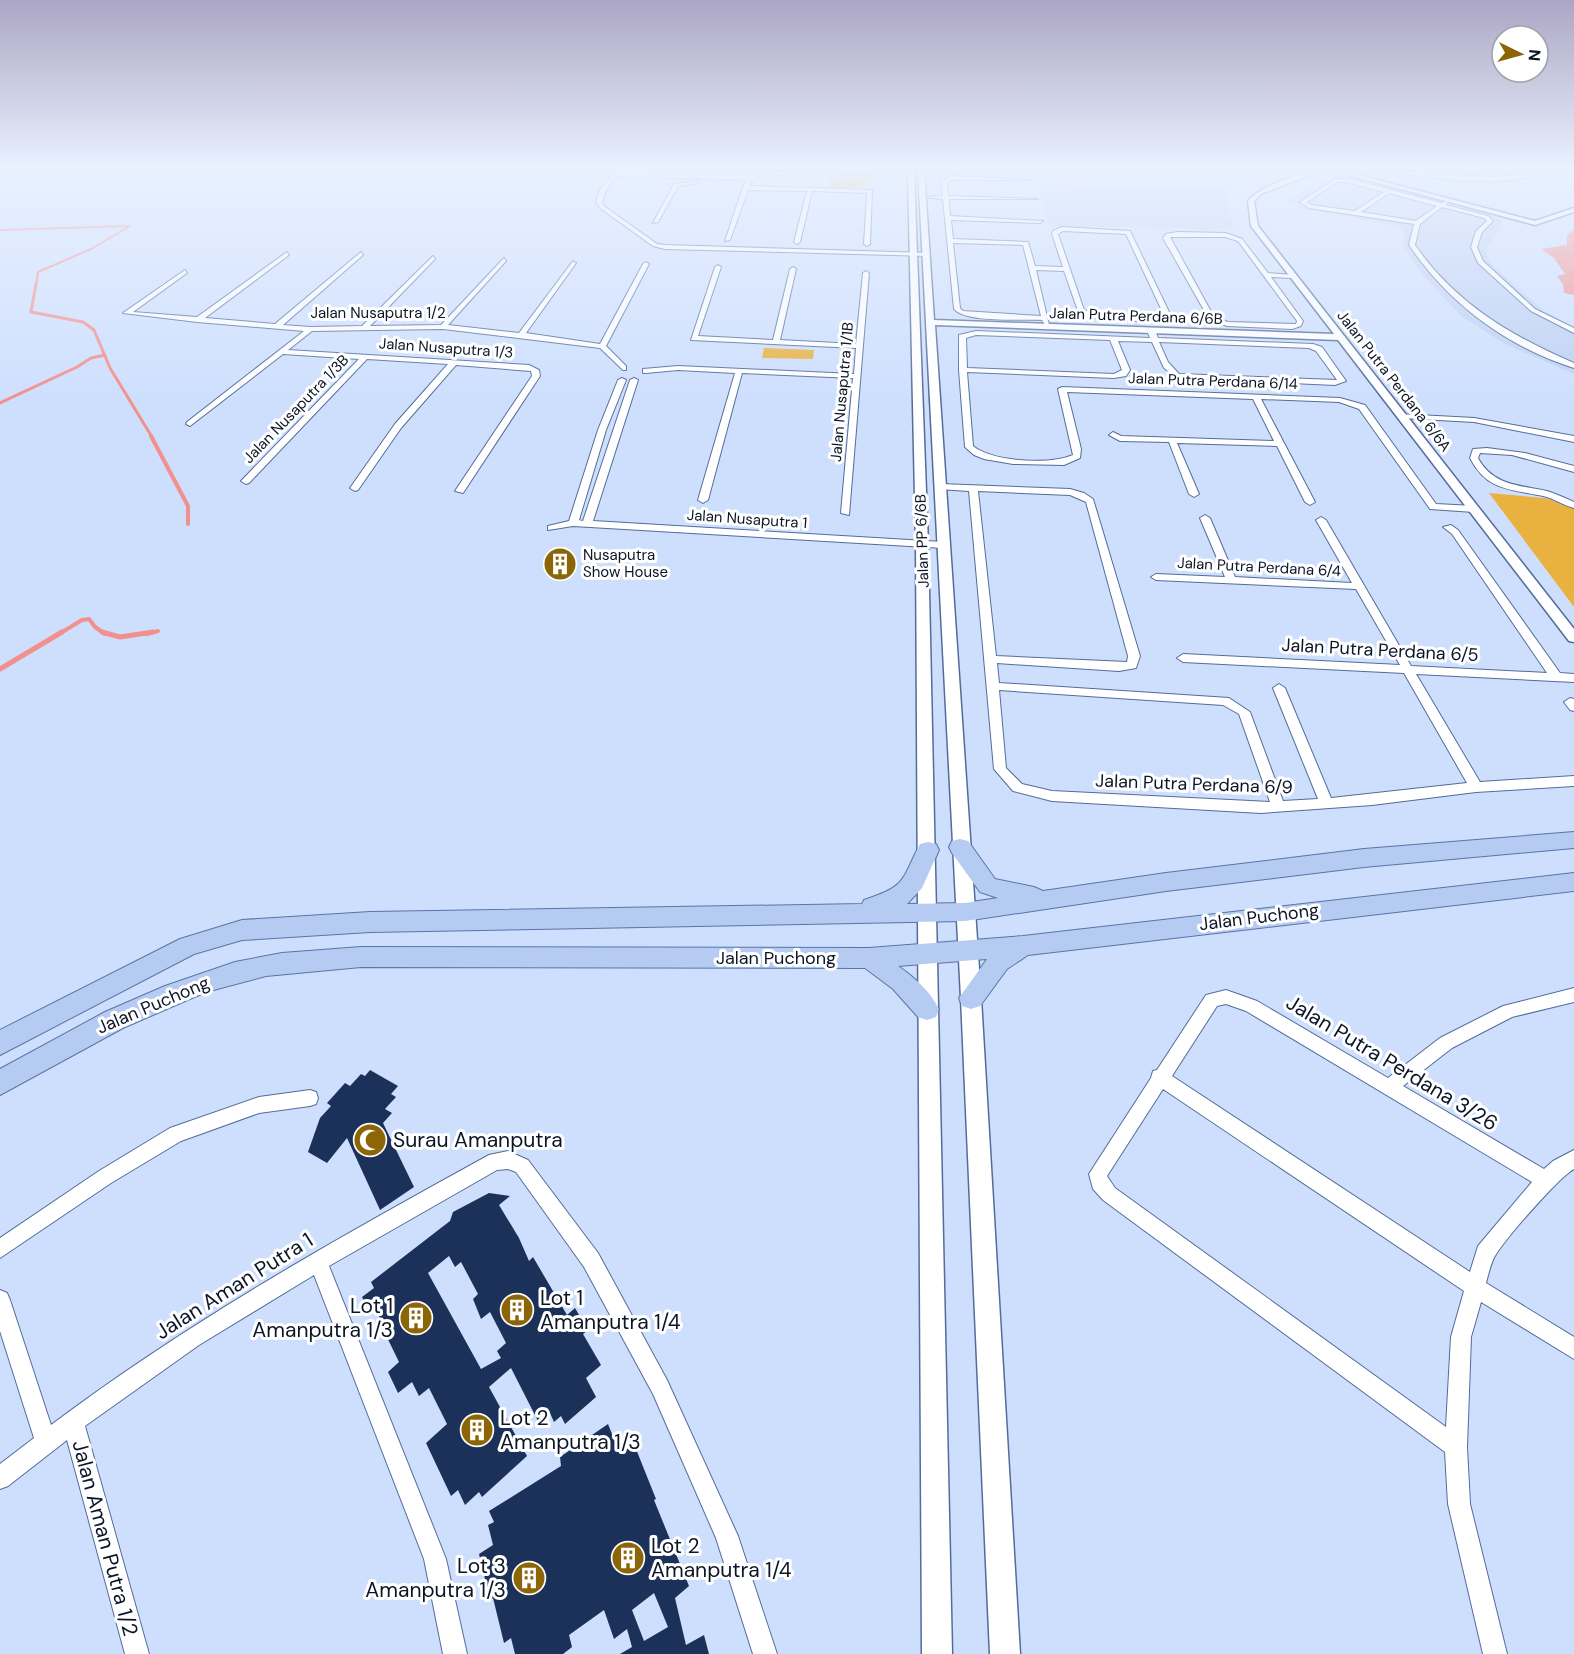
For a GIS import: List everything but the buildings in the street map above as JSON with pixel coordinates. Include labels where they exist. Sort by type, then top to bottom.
[{"type":"main road","name":"Jalan Puchong","points":[[0,1043],[188,946],[242,930],[370,922],[840,916],[965,912],[1166,882],[1364,858],[1574,840]]},
{"type":"main road","points":[[960,847],[988,886],[1015,894],[1060,898]]},
{"type":"main road","points":[[840,916],[897,901],[911,889],[928,850]]},
{"type":"main road","name":"Jalan Puchong","points":[[0,1083],[114,1019],[181,989],[235,972],[278,963],[361,957],[869,958],[1023,946],[1574,882]]},
{"type":"main road","points":[[971,998],[999,962],[1023,946]]},
{"type":"main road","points":[[869,958],[902,982],[927,1009]]},
{"type":"street","points":[[662,246],[928,255]]},
{"type":"street","name":"Jalan PP 6/6B","points":[[914,246],[928,850],[927,1009],[937,1654]]},
{"type":"street","name":"Jalan PP 6/6B","points":[[927,246],[960,847],[971,998],[1005,1654]]},
{"type":"street","points":[[951,246],[957,309],[961,313],[1046,322],[1027,246]]},
{"type":"street","points":[[1059,246],[1081,311],[1088,314],[1153,318],[1167,315],[1135,246]]},
{"type":"street","points":[[1171,246],[1211,318],[1227,324],[1299,325],[1300,321],[1245,246]]},
{"type":"street","name":"Jalan Putra Perdana 6/6A","points":[[1270,246],[1574,638]]},
{"type":"street","points":[[1413,246],[1437,282],[1468,309],[1499,328],[1574,366]]},
{"type":"street","points":[[1474,246],[1480,262],[1533,310],[1574,332]]},
{"type":"street","points":[[197,320],[287,254]]},
{"type":"street","points":[[277,326],[361,254]]},
{"type":"street","points":[[365,327],[433,258]]},
{"type":"street","points":[[443,327],[504,260]]},
{"type":"street","points":[[521,335],[573,263]]},
{"type":"street","points":[[646,264],[602,346],[630,367],[646,370],[678,368],[856,376]]},
{"type":"street","points":[[718,267],[694,338],[859,346]]},
{"type":"street","points":[[1032,268],[1067,269]]},
{"type":"street","points":[[776,343],[793,269]]},
{"type":"street","name":"Jalan Nusaputra 1/2","points":[[185,272],[126,311],[128,315],[310,329],[443,327],[602,346]]},
{"type":"street","name":"Jalan Nusaputra 1/1B","points":[[846,513],[866,273]]},
{"type":"street","points":[[1266,275],[1292,276]]},
{"type":"street","name":"Jalan Putra Perdana 6/6B","points":[[931,322],[1046,322],[1151,330],[1340,337]]},
{"type":"street","points":[[190,424],[310,329]]},
{"type":"street","points":[[1113,338],[1126,370],[1123,374],[1114,376],[963,370],[962,337],[966,334],[1113,338],[1155,340],[1315,346],[1342,381],[1335,383],[1184,378],[1170,373],[1155,340],[1151,330]]},
{"type":"street","name":"Jalan Nusaputra 1/3","points":[[282,352],[529,367],[537,373],[460,491]]},
{"type":"street","name":"Jalan Nusaputra 1/3B","points":[[246,481],[365,357]]},
{"type":"street","points":[[355,488],[398,426],[454,362]]},
{"type":"street","points":[[630,367],[615,374],[622,380],[634,380],[645,376],[646,370]]},
{"type":"street","name":"Jalan Putra Perdana 6/14","points":[[963,370],[969,447],[982,457],[1064,462],[1077,456],[1062,389],[1340,400],[1362,407],[1433,507],[1474,509]]},
{"type":"street","points":[[703,500],[739,372]]},
{"type":"street","points":[[573,523],[602,430],[622,380]]},
{"type":"street","points":[[587,524],[634,380]]},
{"type":"street","points":[[1255,396],[1310,502]]},
{"type":"street","points":[[1402,416],[1474,420],[1574,439]]},
{"type":"street","points":[[602,430],[618,429]]},
{"type":"street","points":[[1113,435],[1120,438],[1280,444]]},
{"type":"street","points":[[1172,440],[1194,494]]},
{"type":"street","points":[[596,448],[612,447]]},
{"type":"street","points":[[1574,469],[1539,459],[1486,450],[1476,451],[1474,458],[1478,468],[1494,483],[1549,495],[1574,504]]},
{"type":"street","points":[[941,486],[1070,492],[1090,501],[1134,656],[1132,664],[1119,667],[990,658]]},
{"type":"street","points":[[973,488],[992,686],[1225,701],[1244,712],[1278,807]]},
{"type":"street","points":[[1205,518],[1230,580]]},
{"type":"street","points":[[1321,520],[1476,787]]},
{"type":"street","name":"Jalan Nusaputra 1","points":[[551,528],[573,523],[943,544]]},
{"type":"street","points":[[1448,527],[1455,532],[1557,678]]},
{"type":"street","name":"Jalan Putra Perdana 6/4","points":[[1156,577],[1360,586]]},
{"type":"street","name":"Jalan Putra Perdana 6/5","points":[[1183,658],[1574,678]]},
{"type":"street","name":"Jalan Putra Perdana 6/9","points":[[992,686],[999,769],[1018,788],[1052,796],[1278,807],[1327,804],[1476,787],[1574,781]]},
{"type":"street","points":[[1279,688],[1327,804]]},
{"type":"street","points":[[1389,1087],[1446,1043],[1509,1011],[1574,995]]},
{"type":"street","name":"Jalan Putra Perdana 3/26","points":[[1160,1077],[1212,1000],[1226,997],[1251,1006],[1546,1180]]},
{"type":"street","points":[[1456,1447],[1109,1194],[1099,1183],[1098,1174],[1160,1077],[1475,1287],[1574,1349]]},
{"type":"street","points":[[0,1249],[105,1178],[176,1134],[259,1105],[310,1098]]},
{"type":"street","points":[[1495,1654],[1459,1504],[1456,1447],[1461,1337],[1485,1254],[1546,1180],[1559,1167],[1574,1159]]},
{"type":"street","name":"Jalan Aman Putra 1","points":[[0,1478],[73,1422],[190,1340],[318,1261],[495,1161],[508,1160],[522,1166],[591,1260],[660,1387],[727,1536],[765,1654]]},
{"type":"street","points":[[318,1261],[435,1559],[455,1654]]},
{"type":"street","points":[[0,1300],[46,1443]]},
{"type":"street","name":"Jalan Aman Putra 1/2","points":[[73,1422],[137,1654]]},
{"type":"shaded area","points":[[1404,246],[1488,246],[1485,251],[1494,267],[1544,311],[1574,327],[1574,374],[1505,344],[1461,316],[1423,275]]},
{"type":"shaded area","points":[[1574,246],[1574,295],[1564,293],[1563,284],[1557,276],[1565,274],[1554,258],[1541,249]]},
{"type":"shaded area","points":[[764,348],[814,350],[813,359],[762,358]]},
{"type":"shaded area","points":[[1489,493],[1545,498],[1574,508],[1574,607]]},
{"type":"waterway","points":[[36,286],[38,272],[96,246]]},
{"type":"waterway","points":[[36,284],[31,312],[83,322],[94,330],[105,355]]},
{"type":"waterway","points":[[0,403],[77,367],[91,358],[105,355]]},
{"type":"waterway","points":[[105,355],[152,437]]},
{"type":"waterway","points":[[151,436],[188,506],[188,524]]},
{"type":"waterway","points":[[59,634],[82,620],[89,619],[102,632]]},
{"type":"waterway","points":[[147,634],[158,631]]},
{"type":"waterway","points":[[0,669],[62,632]]},
{"type":"waterway","points":[[102,632],[120,637],[153,632]]},
{"type":"place","name":"Nusaputra Show House","points":[[560,564]]},
{"type":"place","name":"Surau Amanputra","points":[[370,1140]]},
{"type":"place","name":"Lot 1 Amanputra 1/4","points":[[517,1310]]},
{"type":"place","name":"Lot 1 Amanputra 1/3","points":[[416,1318]]},
{"type":"place","name":"Lot 2 Amanputra 1/3","points":[[477,1430]]},
{"type":"place","name":"Lot 2 Amanputra 1/4","points":[[628,1558]]},
{"type":"place","name":"Lot 3 Amanputra 1/3","points":[[529,1578]]}]
